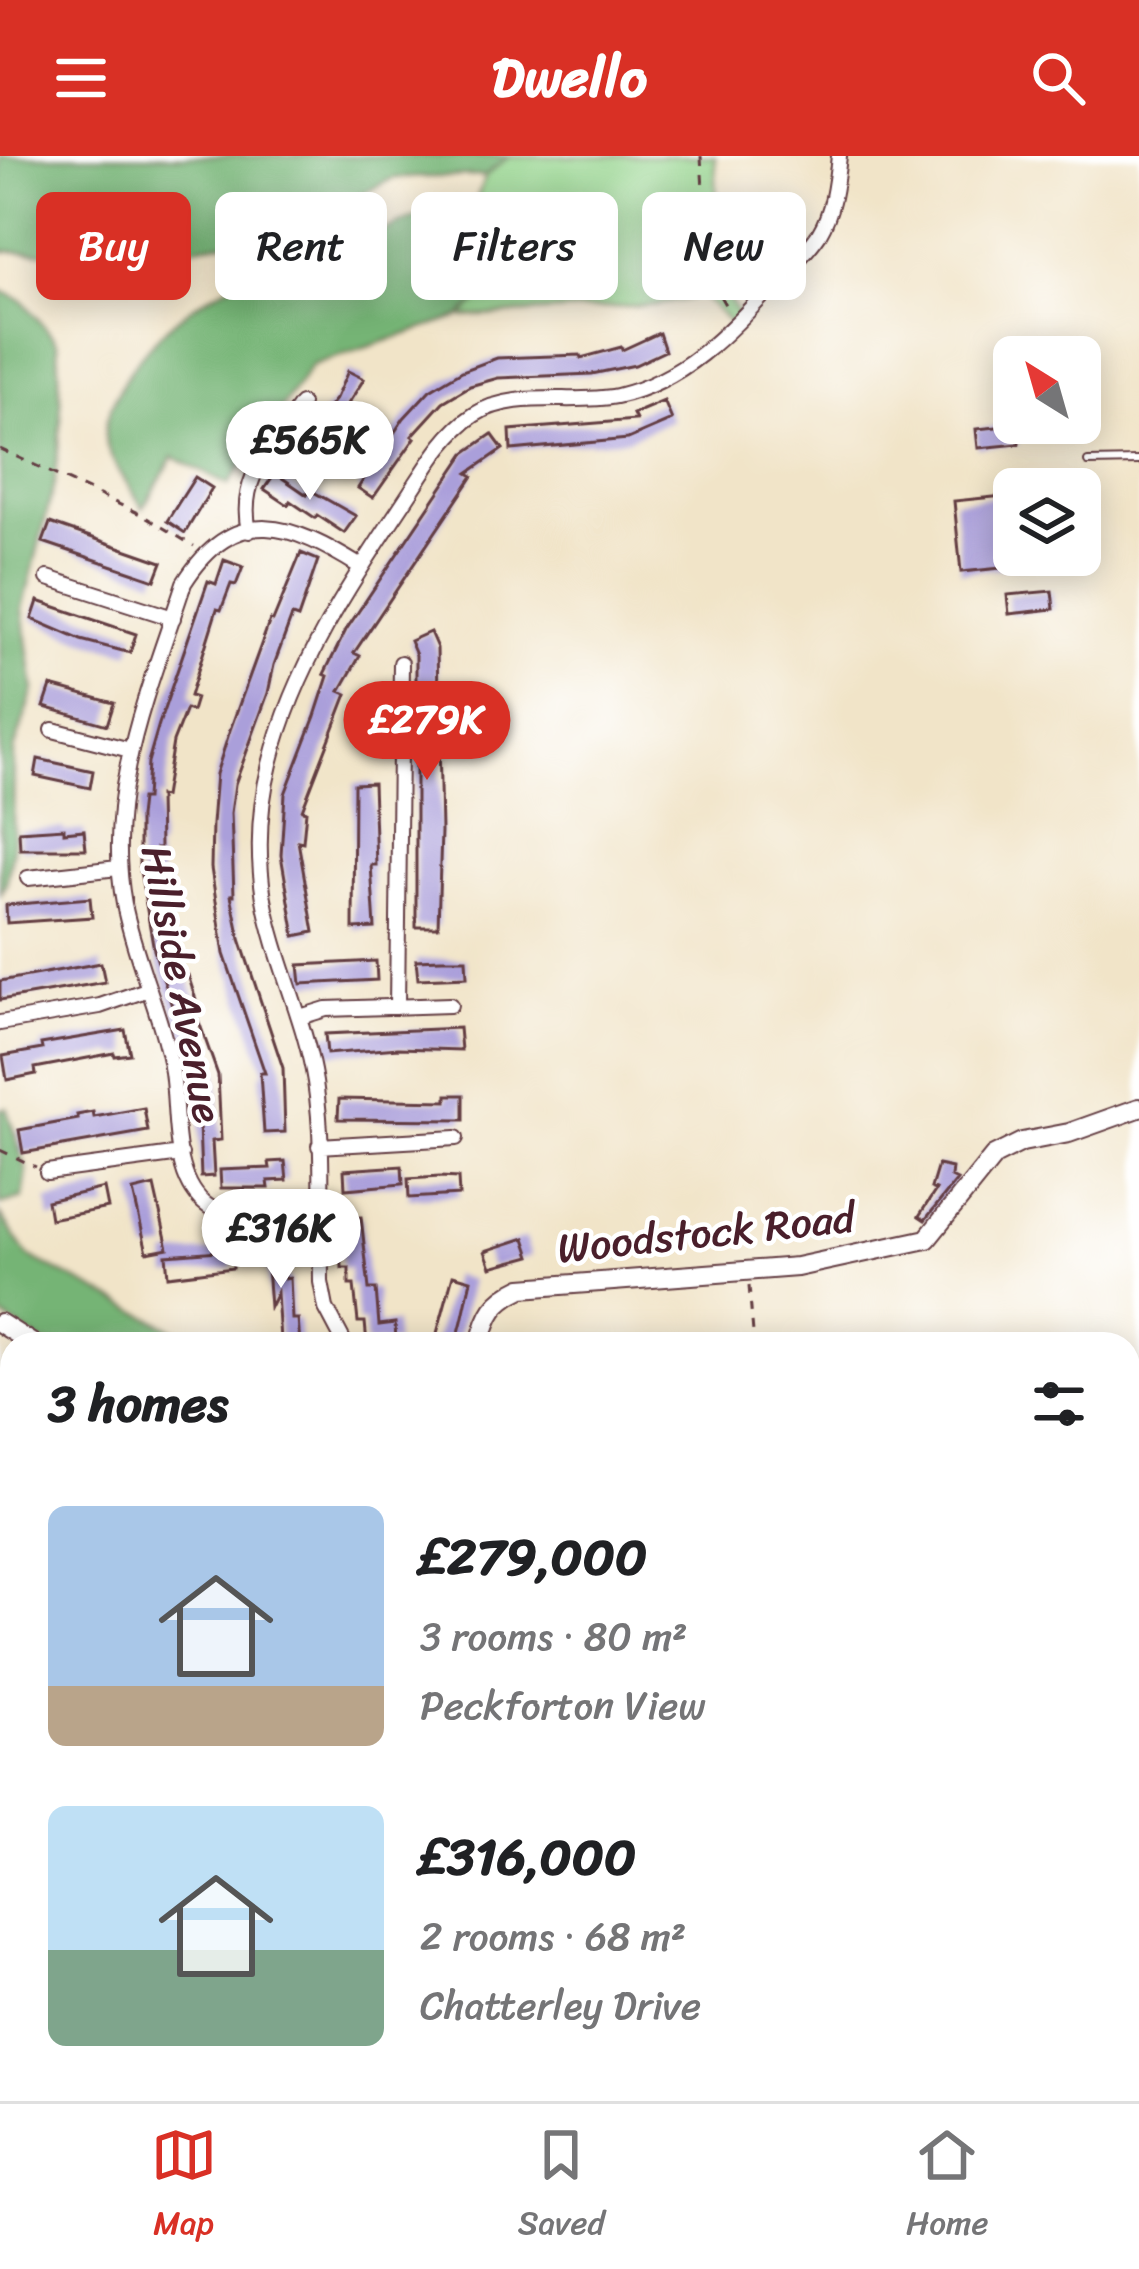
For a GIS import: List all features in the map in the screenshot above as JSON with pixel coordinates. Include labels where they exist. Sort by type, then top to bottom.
[{"type":"street","points":[[339,1332],[326,1308],[321,1282],[316,1086],[264,900],[261,813],[271,760],[298,689],[324,628],[361,567],[457,428],[480,411],[564,397],[615,396],[704,355],[819,233],[835,194],[839,156]]},
{"type":"street","points":[[249,531],[243,505],[248,483],[301,404]]},
{"type":"street","points":[[206,553],[249,531],[287,530],[309,535],[361,567]]},
{"type":"street","name":"Hillside Avenue","points":[[206,553],[184,583],[130,750],[118,811],[118,868],[125,911],[172,1072],[182,1154],[194,1191],[218,1212],[234,1216],[320,1217]]},
{"type":"street","points":[[48,578],[173,618]]},
{"type":"street","points":[[397,1007],[400,663]]},
{"type":"street","points":[[53,730],[130,750]]},
{"type":"street","points":[[28,878],[118,868]]},
{"type":"street","points":[[0,1023],[100,1006],[149,988]]},
{"type":"street","points":[[300,1017],[326,1010],[450,1005]]},
{"type":"street","name":"Woodstock Road","points":[[483,1332],[498,1300],[522,1288],[797,1267],[927,1239],[994,1156],[1022,1142],[1069,1133],[1139,1108]]},
{"type":"street","points":[[319,1146],[456,1138]]},
{"type":"street","points":[[47,1172],[182,1154]]},
{"type":"lane","points":[[1088,462],[1139,461]]},
{"type":"path","points":[[701,156],[708,275],[738,323]]},
{"type":"path","points":[[0,449],[140,514],[206,553]]},
{"type":"path","points":[[0,1150],[47,1172]]},
{"type":"path","points":[[747,1271],[753,1332]]},
{"type":"green space","points":[[0,156],[509,156],[485,176],[393,178],[366,192],[215,192],[215,244],[191,248],[191,192],[36,192],[36,252],[0,251]]},
{"type":"green space","points":[[509,156],[715,156],[716,192],[642,192],[642,300],[682,300],[460,317],[479,300],[618,300],[618,192],[479,192],[485,176]]},
{"type":"green space","points":[[411,219],[411,300],[479,300],[460,317],[312,365],[228,485],[173,457],[143,508],[113,460],[105,430],[113,402],[148,347],[215,293],[215,300],[387,300],[387,230]]},
{"type":"green space","points":[[0,290],[23,301],[58,343],[61,419],[55,480],[23,609],[34,690],[14,750],[13,848],[0,894]]},
{"type":"green space","points":[[706,300],[730,300],[741,320],[734,327]]},
{"type":"green space","points":[[6,1108],[27,1171],[23,1198],[0,1205],[0,1109]]},
{"type":"green space","points":[[0,1214],[28,1256],[178,1332],[26,1332],[0,1315]]},
{"type":"building","points":[[659,333],[665,351],[635,365],[592,374],[498,378],[470,386],[443,402],[412,436],[415,438],[373,498],[358,488],[404,418],[430,390],[462,371],[497,358],[581,358],[622,350]]},
{"type":"building","points":[[348,371],[364,379],[310,463],[293,452],[336,398]]},
{"type":"building","points":[[664,401],[672,420],[628,439],[511,450],[510,430],[636,420],[633,414]]},
{"type":"building","points":[[993,427],[993,444],[1019,444],[978,448],[976,429]]},
{"type":"building","points":[[492,434],[503,449],[468,473],[473,476],[354,653],[360,656],[340,691],[347,694],[302,810],[306,811],[303,842],[298,841],[314,932],[295,936],[281,855],[285,794],[328,676],[324,674],[346,630],[465,453]]},
{"type":"building","points":[[275,473],[307,495],[310,490],[356,516],[344,533],[290,501],[288,505],[264,489]]},
{"type":"building","points":[[195,477],[212,488],[185,533],[167,521]]},
{"type":"building","points":[[993,497],[993,569],[961,572],[954,501]]},
{"type":"building","points":[[50,523],[162,562],[155,580],[43,542]]},
{"type":"building","points":[[301,553],[318,560],[298,618],[292,616],[274,665],[235,784],[231,813],[231,895],[240,939],[283,1068],[285,1132],[264,1133],[260,1073],[265,1073],[224,954],[211,868],[212,824],[216,774],[230,730],[270,620]]},
{"type":"building","points":[[224,560],[243,567],[221,610],[217,609],[190,696],[196,698],[192,711],[186,709],[173,742],[164,797],[159,796],[160,848],[156,848],[170,931],[218,1075],[221,1140],[212,1141],[214,1176],[201,1177],[197,1070],[193,1072],[154,950],[139,865],[139,817],[159,724],[208,581],[216,584]]},
{"type":"building","points":[[1052,591],[1054,609],[1009,614],[1007,595]]},
{"type":"building","points":[[38,601],[136,634],[130,653],[81,640],[32,619]]},
{"type":"building","points":[[430,632],[437,648],[438,927],[416,927],[416,655],[410,641]]},
{"type":"building","points":[[51,686],[114,703],[107,725],[44,707]]},
{"type":"building","points":[[38,759],[93,771],[90,788],[35,776]]},
{"type":"building","points":[[373,783],[375,928],[353,929],[354,784]]},
{"type":"building","points":[[64,828],[64,832],[84,830],[86,849],[20,849],[19,831]]},
{"type":"building","points":[[90,898],[92,917],[7,923],[6,905]]},
{"type":"building","points":[[466,959],[467,977],[418,979],[416,960]]},
{"type":"building","points":[[376,961],[377,980],[301,984],[299,965]]},
{"type":"building","points":[[101,963],[105,982],[0,1000],[0,981]]},
{"type":"building","points":[[459,1028],[461,1050],[398,1048],[327,1054],[325,1034]]},
{"type":"building","points":[[125,1030],[130,1054],[35,1068],[36,1074],[7,1080],[3,1056],[42,1049],[41,1044]]},
{"type":"building","points":[[447,1095],[464,1095],[464,1120],[338,1119],[339,1099],[447,1101]]},
{"type":"building","points":[[144,1108],[148,1131],[23,1153],[19,1130],[93,1112],[94,1117]]},
{"type":"building","points":[[285,1161],[287,1180],[268,1181],[269,1188],[221,1188],[220,1170],[270,1168],[269,1162]]},
{"type":"building","points":[[938,1165],[952,1168],[951,1177],[957,1180],[925,1220],[919,1216],[936,1190],[931,1188]]},
{"type":"building","points":[[402,1166],[403,1184],[345,1189],[344,1170]]},
{"type":"building","points":[[458,1178],[459,1195],[409,1198],[408,1179]]},
{"type":"building","points":[[154,1186],[168,1248],[147,1252],[133,1191]]},
{"type":"building","points":[[104,1188],[108,1208],[50,1219],[47,1201]]},
{"type":"building","points":[[361,1217],[369,1289],[376,1289],[379,1325],[395,1323],[395,1332],[366,1332],[365,1322],[358,1322],[349,1268],[342,1268],[340,1218]]},
{"type":"building","points":[[283,1238],[285,1279],[290,1278],[292,1319],[298,1319],[299,1332],[279,1332],[277,1293],[270,1307],[265,1240]]},
{"type":"building","points":[[525,1238],[531,1256],[491,1267],[485,1251]]},
{"type":"building","points":[[232,1250],[233,1268],[168,1276],[166,1255]]},
{"type":"building","points":[[453,1275],[471,1280],[459,1332],[437,1332]]}]
